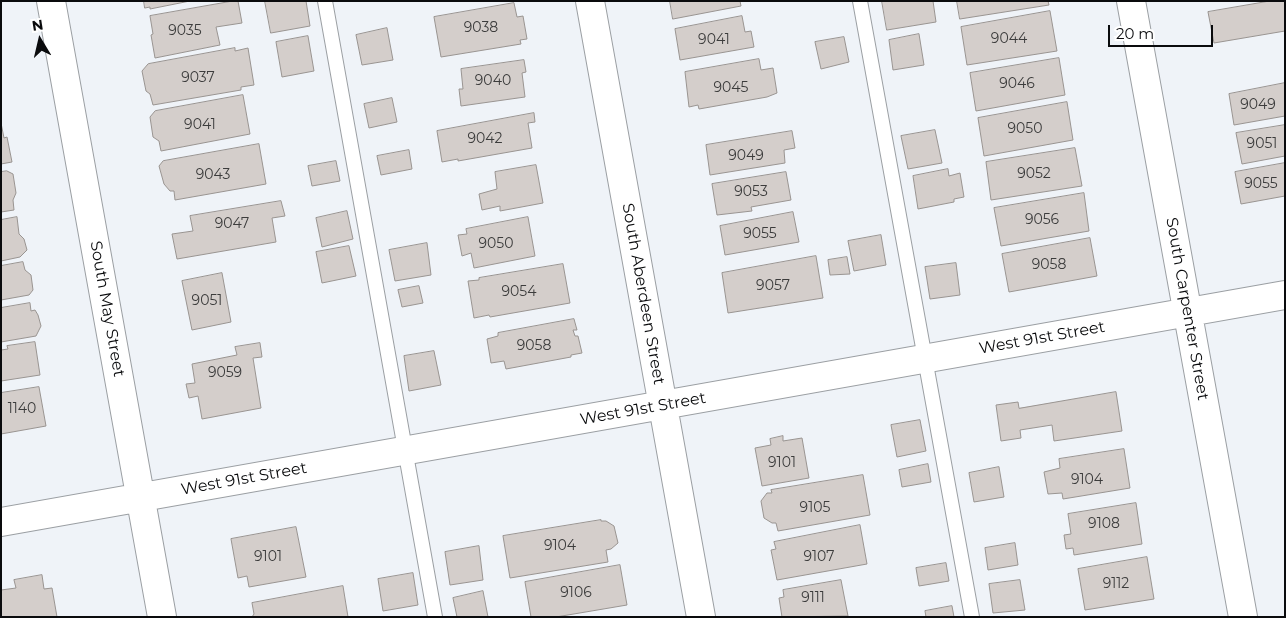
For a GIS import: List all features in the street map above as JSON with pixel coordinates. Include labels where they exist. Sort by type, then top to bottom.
[{"type":"street","name":"South May Street","points":[[52,1],[162,617]]},
{"type":"street","name":"South Aberdeen Street","points":[[590,1],[701,617]]},
{"type":"street","name":"South Carpenter Street","points":[[1131,1],[1243,617]]},
{"type":"street","name":"West 91st Street","points":[[1,522],[1285,295]]},
{"type":"lane","points":[[325,1],[435,617]]},
{"type":"lane","points":[[860,1],[972,617]]},
{"type":"building","points":[[144,1],[190,1],[150,9],[150,7],[145,8]]},
{"type":"building","points":[[238,1],[242,23],[216,27],[220,45],[155,58],[150,16]]},
{"type":"building","points":[[265,1],[306,1],[310,26],[271,33]]},
{"type":"building","points":[[670,1],[740,1],[741,6],[673,19]]},
{"type":"building","points":[[882,1],[933,1],[936,22],[887,30]]},
{"type":"building","points":[[957,1],[1048,1],[1049,5],[960,19]]},
{"type":"building","points":[[1270,1],[1285,1],[1285,31],[1214,43],[1208,12]]},
{"type":"building","points":[[514,3],[517,17],[523,16],[527,39],[520,40],[521,44],[441,57],[434,17]]},
{"type":"building","points":[[1050,11],[1057,51],[967,65],[961,27]]},
{"type":"building","points":[[742,16],[745,32],[751,31],[754,47],[680,60],[675,29]]},
{"type":"building","points":[[387,28],[393,60],[362,65],[356,35]]},
{"type":"building","points":[[919,34],[924,65],[893,70],[889,40]]},
{"type":"building","points":[[308,36],[314,71],[282,77],[276,42]]},
{"type":"building","points":[[844,37],[849,62],[821,69],[815,42]]},
{"type":"building","points":[[235,48],[235,51],[248,48],[254,85],[241,87],[241,90],[153,105],[150,94],[146,91],[142,71],[148,64]]},
{"type":"building","points":[[1059,58],[1065,95],[976,111],[970,73]]},
{"type":"building","points":[[759,59],[761,70],[773,68],[777,93],[767,97],[699,109],[698,105],[689,107],[685,72]]},
{"type":"building","points":[[524,60],[526,72],[522,73],[525,97],[461,106],[459,89],[463,89],[461,69]]},
{"type":"building","points":[[1285,83],[1285,116],[1234,125],[1229,94]]},
{"type":"building","points":[[243,95],[250,134],[161,151],[159,141],[153,137],[150,117],[155,111]]},
{"type":"building","points":[[392,98],[397,122],[369,128],[364,104]]},
{"type":"building","points":[[1067,102],[1073,140],[984,156],[978,118]]},
{"type":"building","points":[[534,113],[535,122],[528,123],[532,148],[442,162],[437,131]]},
{"type":"building","points":[[1,123],[4,138],[7,137],[12,162],[1,164]]},
{"type":"building","points":[[1285,125],[1285,156],[1242,164],[1236,133]]},
{"type":"building","points":[[935,130],[942,163],[908,169],[901,136]]},
{"type":"building","points":[[792,131],[795,148],[784,150],[785,163],[710,175],[706,145]]},
{"type":"building","points":[[259,144],[266,184],[175,200],[174,191],[170,191],[164,184],[159,166],[163,161]]},
{"type":"building","points":[[1075,148],[1082,186],[991,200],[986,162]]},
{"type":"building","points":[[409,150],[412,169],[381,175],[377,156]]},
{"type":"building","points":[[336,161],[340,181],[312,186],[308,166]]},
{"type":"building","points":[[1285,163],[1285,196],[1241,204],[1235,172]]},
{"type":"building","points":[[536,165],[543,203],[500,211],[500,206],[482,210],[479,194],[497,189],[495,172]]},
{"type":"building","points":[[948,169],[949,176],[960,173],[964,197],[954,199],[954,202],[918,209],[913,176]]},
{"type":"building","points":[[7,171],[13,174],[16,193],[13,200],[14,210],[1,212],[1,172]]},
{"type":"building","points":[[786,172],[791,200],[751,207],[752,211],[717,215],[712,184]]},
{"type":"building","points":[[1084,193],[1089,231],[1001,246],[994,208]]},
{"type":"building","points":[[281,201],[285,216],[272,218],[276,242],[177,259],[172,234],[193,231],[190,216]]},
{"type":"building","points":[[347,211],[353,239],[322,247],[316,218]]},
{"type":"building","points":[[793,212],[799,242],[725,255],[720,226]]},
{"type":"building","points":[[17,217],[19,234],[24,239],[27,250],[20,257],[1,261],[1,220]]},
{"type":"building","points":[[528,217],[535,256],[474,268],[471,253],[462,256],[458,235],[467,234],[466,229]]},
{"type":"building","points":[[881,235],[886,265],[854,271],[848,241]]},
{"type":"building","points":[[1090,238],[1097,276],[1009,292],[1002,254]]},
{"type":"building","points":[[427,243],[431,275],[395,281],[389,250]]},
{"type":"building","points":[[349,246],[356,276],[322,283],[316,252]]},
{"type":"building","points":[[816,256],[823,298],[728,313],[722,273]]},
{"type":"building","points":[[847,257],[850,274],[830,275],[828,260]]},
{"type":"building","points":[[23,262],[25,270],[31,275],[33,290],[29,295],[1,300],[1,266]]},
{"type":"building","points":[[956,263],[960,295],[930,299],[925,267]]},
{"type":"building","points":[[563,264],[570,303],[474,318],[468,281]]},
{"type":"building","points":[[222,273],[231,322],[192,330],[182,281]]},
{"type":"building","points":[[419,286],[423,303],[402,307],[398,290]]},
{"type":"building","points":[[30,303],[31,311],[35,310],[41,326],[36,336],[1,342],[1,308]]},
{"type":"building","points":[[574,319],[577,330],[573,330],[575,336],[578,336],[582,353],[571,355],[571,357],[506,369],[504,361],[491,363],[487,339],[498,336],[498,333]]},
{"type":"building","points":[[35,342],[40,375],[1,381],[1,350],[8,349],[7,346]]},
{"type":"building","points":[[260,343],[262,357],[253,358],[261,408],[202,419],[198,396],[189,398],[186,384],[195,383],[192,364],[237,355],[235,347]]},
{"type":"building","points":[[434,351],[441,385],[409,391],[404,356]]},
{"type":"building","points":[[39,387],[46,426],[1,434],[1,393]]},
{"type":"building","points":[[1116,392],[1122,431],[1054,441],[1052,425],[1020,430],[1021,438],[1001,441],[996,405],[1018,402],[1019,408]]},
{"type":"building","points":[[920,420],[926,451],[897,457],[891,425]]},
{"type":"building","points":[[783,436],[783,441],[802,438],[809,478],[762,486],[755,448],[771,445],[770,439]]},
{"type":"building","points":[[1124,449],[1130,488],[1063,499],[1062,493],[1048,494],[1044,472],[1060,468],[1059,459]]},
{"type":"building","points":[[928,464],[931,482],[902,487],[899,470]]},
{"type":"building","points":[[999,467],[1004,497],[974,502],[969,473]]},
{"type":"building","points":[[863,475],[870,515],[778,531],[776,523],[772,523],[764,518],[761,501],[767,493],[772,493],[771,490]]},
{"type":"building","points":[[1136,503],[1142,544],[1074,555],[1073,548],[1066,549],[1064,535],[1071,534],[1068,514]]},
{"type":"building","points":[[601,520],[614,526],[618,543],[611,549],[606,550],[608,562],[510,578],[503,536]]},
{"type":"building","points":[[860,525],[867,564],[777,580],[771,550],[776,549],[774,542]]},
{"type":"building","points":[[296,527],[306,577],[249,587],[247,576],[238,578],[231,539]]},
{"type":"building","points":[[1015,543],[1018,565],[988,570],[985,548]]},
{"type":"building","points":[[479,546],[483,580],[450,585],[445,552]]},
{"type":"building","points":[[1147,557],[1154,599],[1085,610],[1078,569]]},
{"type":"building","points":[[946,563],[949,581],[919,586],[916,568]]},
{"type":"building","points":[[620,565],[627,605],[556,617],[531,617],[525,582]]},
{"type":"building","points":[[413,573],[418,605],[383,611],[378,579]]},
{"type":"building","points":[[42,575],[44,589],[52,588],[57,617],[1,617],[1,590],[16,588],[14,580]]},
{"type":"building","points":[[841,580],[848,616],[782,617],[779,598],[784,597],[783,590]]},
{"type":"building","points":[[1020,580],[1025,610],[993,613],[989,584]]},
{"type":"building","points":[[343,586],[348,617],[252,617],[254,614],[252,603]]},
{"type":"building","points":[[483,591],[488,617],[457,617],[453,598]]},
{"type":"building","points":[[952,606],[954,617],[926,617],[925,611]]}]
